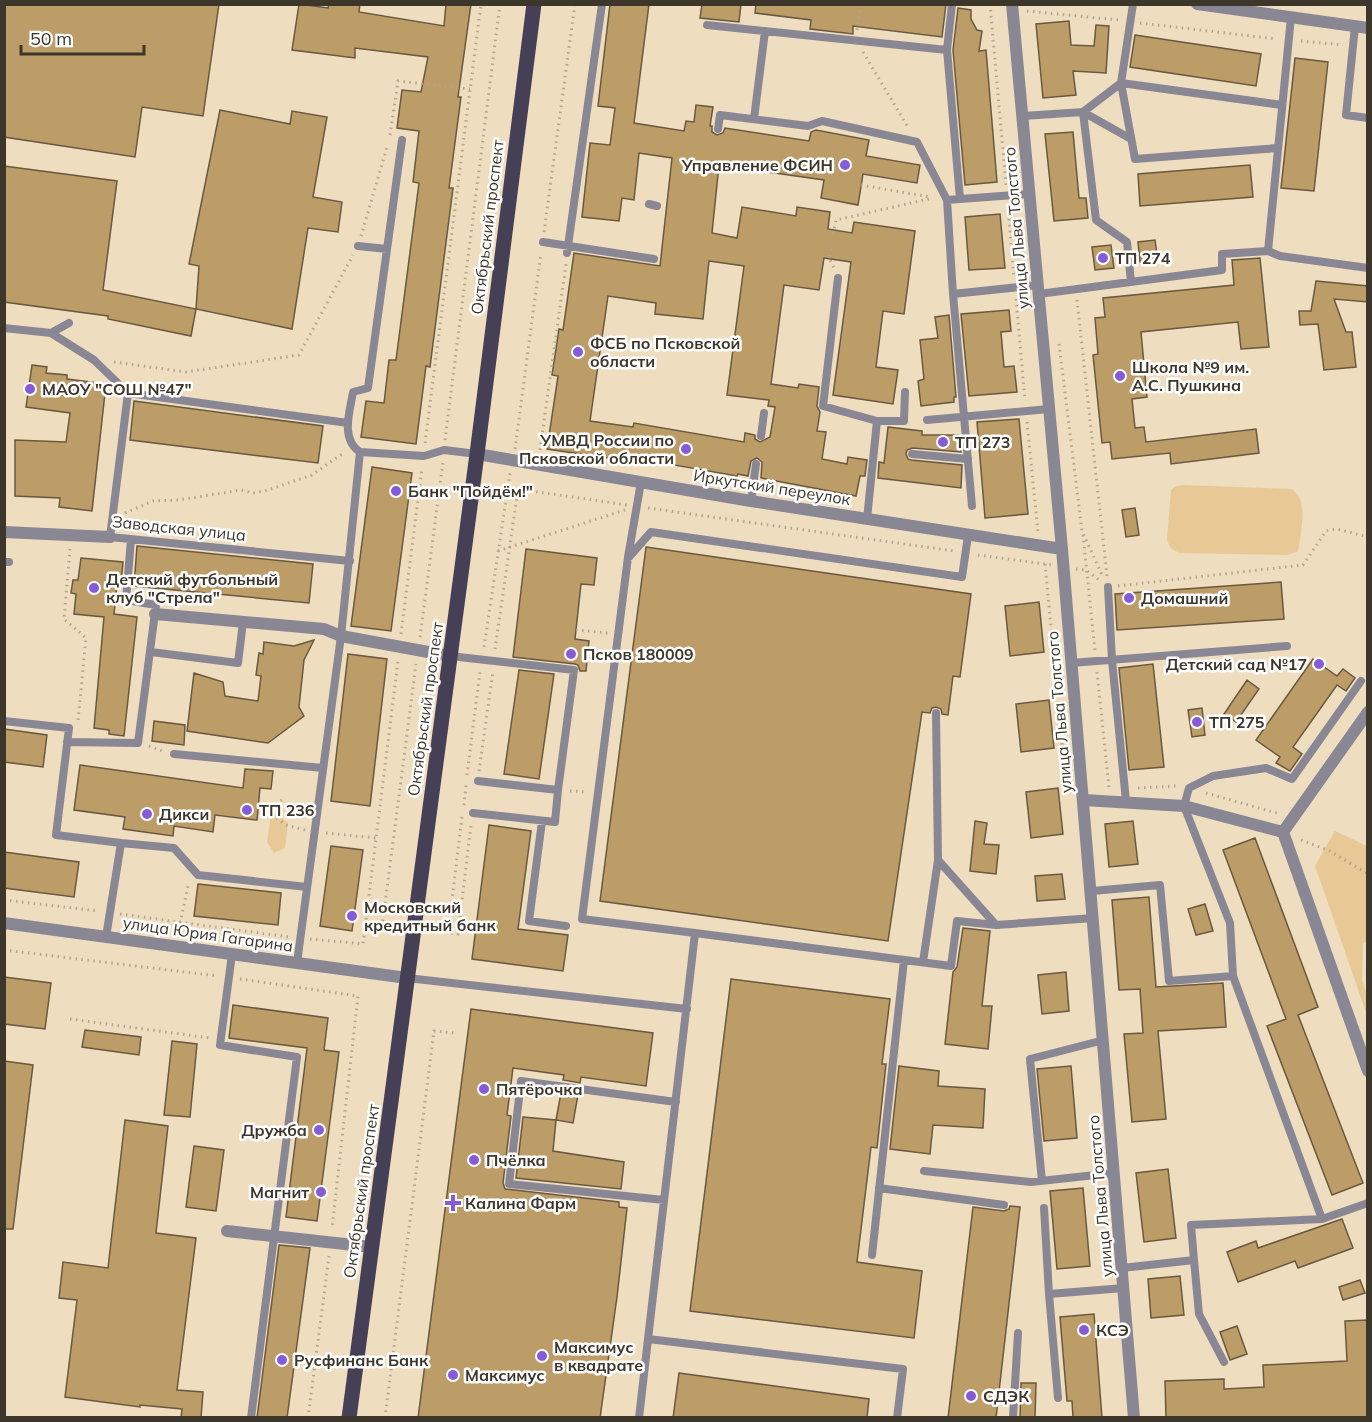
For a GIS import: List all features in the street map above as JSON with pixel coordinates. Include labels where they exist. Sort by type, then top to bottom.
[{"type":"main road","name":"Октябрьский проспект","points":[[349,1418],[477,454],[534,4]]},
{"type":"street","name":"улица Льва Толстого","points":[[1012,4],[1092,891],[1134,1418]]},
{"type":"street","points":[[1197,4],[1361,27]]},
{"type":"street","name":"Иркутский переулок","points":[[477,454],[751,501],[1062,549]]},
{"type":"street","name":"Заводская улица","points":[[4,532],[71,535],[111,531]]},
{"type":"street","points":[[155,614],[324,629],[341,636],[450,656]]},
{"type":"street","points":[[1283,832],[1368,712]]},
{"type":"street","points":[[1083,800],[1184,806],[1283,832]]},
{"type":"street","points":[[1283,832],[1368,1071]]},
{"type":"street","name":"улица Юрия Гагарина","points":[[4,923],[407,978]]},
{"type":"street","points":[[227,1230],[372,1247]]},
{"type":"lane","points":[[568,250],[602,4]]},
{"type":"lane","points":[[952,4],[947,50],[960,199]]},
{"type":"lane","points":[[1132,4],[1121,84],[1135,159],[1277,148]]},
{"type":"lane","points":[[1268,251],[1291,17]]},
{"type":"lane","points":[[707,26],[947,50]]},
{"type":"lane","points":[[1361,27],[1353,46],[1346,115],[1368,118]]},
{"type":"lane","points":[[754,119],[765,31]]},
{"type":"lane","points":[[1023,116],[1083,112],[1121,84],[1282,105]]},
{"type":"lane","points":[[1083,112],[1131,139]]},
{"type":"lane","points":[[1083,112],[1096,220],[1126,242],[1131,282]]},
{"type":"lane","points":[[718,129],[720,115],[808,126],[822,121],[917,142],[947,200],[972,506]]},
{"type":"lane","points":[[402,140],[368,388],[353,392],[348,423],[349,441],[358,451],[424,456],[444,450],[477,454]]},
{"type":"lane","points":[[947,200],[1029,194]]},
{"type":"lane","points":[[543,242],[568,250],[654,259]]},
{"type":"lane","points":[[358,246],[387,249]]},
{"type":"lane","points":[[953,294],[1076,289],[1222,270],[1222,254],[1268,251],[1280,256],[1368,268]]},
{"type":"lane","points":[[838,278],[823,406],[877,421],[904,421],[905,392]]},
{"type":"lane","points":[[51,333],[69,323]]},
{"type":"lane","points":[[4,328],[51,333],[94,360],[128,393],[348,423]]},
{"type":"lane","points":[[111,531],[128,393]]},
{"type":"lane","points":[[927,420],[1049,409]]},
{"type":"lane","points":[[760,436],[764,413]]},
{"type":"lane","points":[[867,519],[877,421]]},
{"type":"lane","points":[[297,963],[350,561],[358,451]]},
{"type":"lane","points":[[912,454],[968,459]]},
{"type":"lane","points":[[751,501],[756,464]]},
{"type":"lane","points":[[641,482],[628,557],[582,919],[951,966],[957,921],[996,925],[1094,918]]},
{"type":"lane","name":"Заводская улица","points":[[111,531],[131,539],[350,561]]},
{"type":"lane","points":[[628,557],[651,532],[962,577],[968,536]]},
{"type":"lane","points":[[67,742],[138,743],[156,605],[126,600],[131,539]]},
{"type":"lane","points":[[1108,587],[1112,660],[1126,801]]},
{"type":"lane","points":[[151,652],[238,663],[243,622]]},
{"type":"lane","points":[[1071,663],[1287,646]]},
{"type":"lane","points":[[450,656],[574,670],[555,822],[473,813]]},
{"type":"lane","points":[[1323,1219],[1233,976],[1230,923],[1184,806],[1189,788],[1213,776],[1266,768],[1292,779],[1361,681]]},
{"type":"lane","points":[[923,963],[938,860],[936,713]]},
{"type":"lane","points":[[4,720],[69,728],[56,834],[174,848],[198,875],[307,887]]},
{"type":"lane","points":[[174,754],[323,768]]},
{"type":"lane","points":[[477,781],[558,790]]},
{"type":"lane","points":[[542,820],[529,921],[566,926]]},
{"type":"lane","points":[[106,937],[121,843]]},
{"type":"lane","points":[[938,860],[996,925]]},
{"type":"lane","points":[[1092,891],[1160,885],[1169,981],[1233,976]]},
{"type":"lane","points":[[639,1418],[695,933]]},
{"type":"lane","points":[[232,954],[220,1046],[297,1057],[250,1418]]},
{"type":"lane","points":[[872,1255],[904,960]]},
{"type":"lane","points":[[407,978],[687,1009]]},
{"type":"lane","points":[[1042,1181],[1030,1059],[1104,1040]]},
{"type":"lane","points":[[664,1200],[509,1184],[521,1081],[676,1102]]},
{"type":"lane","points":[[924,1171],[1030,1182],[1114,1173]]},
{"type":"lane","points":[[879,1188],[1004,1205]]},
{"type":"lane","points":[[1224,1362],[1199,1314],[1191,1225],[1323,1219],[1368,1203]]},
{"type":"lane","points":[[1044,1208],[1058,1398]]},
{"type":"lane","points":[[1122,1268],[1194,1260]]},
{"type":"lane","points":[[1049,1294],[1124,1288]]},
{"type":"lane","points":[[1013,1418],[1018,1333]]},
{"type":"lane","points":[[648,1339],[903,1369],[897,1418]]},
{"type":"path","points":[[4,900],[300,939],[363,944],[481,4]]},
{"type":"path","points":[[382,927],[501,4]]},
{"type":"path","points":[[860,4],[856,41],[917,142]]},
{"type":"path","points":[[990,4],[993,46]]},
{"type":"path","points":[[1027,22],[1026,10],[1353,46]]},
{"type":"path","points":[[94,360],[186,372],[299,355],[358,246],[390,135],[398,81],[470,89]]},
{"type":"path","points":[[861,185],[947,200]]},
{"type":"path","points":[[833,234],[836,220],[933,198]]},
{"type":"path","points":[[831,249],[829,258],[838,278]]},
{"type":"path","points":[[537,464],[568,250]]},
{"type":"path","points":[[1076,289],[1108,587]]},
{"type":"path","points":[[1058,338],[1082,531],[1108,587]]},
{"type":"path","points":[[111,531],[124,513],[153,501],[178,500],[241,490],[253,493],[291,484],[312,475],[339,456],[358,451]]},
{"type":"path","points":[[473,813],[458,934],[448,933],[482,660],[512,459]]},
{"type":"path","points":[[507,487],[1086,570],[1108,587],[1303,565],[1326,531],[1337,529],[1368,537]]},
{"type":"path","points":[[477,781],[518,489]]},
{"type":"path","points":[[498,551],[636,506]]},
{"type":"path","points":[[69,728],[79,720],[86,638],[64,619],[71,535]]},
{"type":"path","points":[[576,630],[606,633]]},
{"type":"path","points":[[138,743],[174,754]]},
{"type":"path","points":[[1283,832],[1330,851],[1368,874]]},
{"type":"path","points":[[180,923],[192,868]]},
{"type":"path","points":[[4,950],[229,977],[358,996],[331,1241],[308,1418]]},
{"type":"path","points":[[70,1019],[220,1039]]},
{"type":"path","points":[[385,1418],[435,1031],[455,1033]]},
{"type":"shaded area","points":[[1176,486],[1292,489],[1301,500],[1302,508],[1297,552],[1286,555],[1180,553],[1175,551],[1167,539],[1171,490]]},
{"type":"shaded area","points":[[271,814],[277,814],[288,823],[285,848],[274,853],[267,842]]},
{"type":"shaded area","points":[[1335,831],[1367,846],[1368,941],[1363,943],[1362,981],[1367,995],[1367,1015],[1315,866]]},
{"type":"building","points":[[4,4],[219,4],[203,116],[142,107],[135,157],[4,137]]},
{"type":"building","points":[[299,4],[328,8],[329,4],[360,4],[359,12],[444,26],[446,4],[471,4],[458,97],[461,97],[449,188],[453,188],[430,367],[426,366],[416,444],[361,437],[366,401],[384,403],[389,360],[396,360],[419,183],[413,182],[419,131],[397,128],[402,90],[421,92],[428,57],[355,48],[355,58],[292,50]]},
{"type":"building","points":[[610,4],[649,4],[634,123],[684,131],[686,121],[694,122],[696,105],[713,107],[710,126],[712,126],[712,132],[717,135],[723,133],[725,128],[809,141],[811,132],[816,130],[869,140],[866,156],[920,165],[917,183],[863,174],[858,205],[821,198],[824,180],[719,165],[712,233],[737,238],[742,207],[796,216],[797,207],[830,212],[828,229],[852,233],[854,222],[915,231],[904,314],[883,311],[876,367],[898,370],[893,404],[833,395],[851,262],[824,258],[819,290],[784,285],[771,384],[798,388],[799,384],[819,387],[817,406],[820,412],[817,431],[826,432],[822,459],[847,464],[848,457],[867,460],[865,476],[860,476],[856,496],[761,478],[762,462],[757,458],[751,461],[748,476],[738,474],[737,476],[629,457],[628,461],[547,449],[558,376],[552,375],[559,329],[563,330],[574,253],[660,266],[672,158],[639,153],[634,200],[622,198],[619,221],[582,217],[590,143],[610,145],[615,108],[598,106]],"holes":[[[709,261],[744,266],[727,395],[769,400],[768,406],[775,407],[770,437],[760,442],[755,439],[755,435],[745,433],[744,442],[634,423],[633,427],[590,421],[608,296],[656,303],[655,314],[703,319]]]},
{"type":"building","points":[[702,4],[741,4],[739,22],[700,18]]},
{"type":"building","points":[[756,4],[946,4],[942,37],[853,26],[853,34],[810,29],[811,20],[755,13]]},
{"type":"building","points":[[958,8],[971,10],[971,19],[977,30],[982,31],[979,51],[986,50],[997,182],[965,185],[953,50]]},
{"type":"building","points":[[1069,21],[1071,45],[1094,46],[1096,25],[1109,26],[1106,73],[1073,71],[1076,95],[1043,98],[1036,24]]},
{"type":"building","points":[[1135,35],[1261,54],[1256,86],[1130,67]]},
{"type":"building","points":[[1295,58],[1328,62],[1314,191],[1281,188]]},
{"type":"building","points":[[220,110],[290,124],[292,111],[327,117],[313,197],[342,202],[338,232],[308,228],[292,329],[196,309],[199,266],[189,264]]},
{"type":"building","points":[[1073,132],[1079,198],[1086,198],[1088,218],[1054,221],[1045,134]]},
{"type":"building","points":[[1250,165],[1253,197],[1140,206],[1138,174]]},
{"type":"building","points":[[4,166],[117,181],[103,290],[196,309],[191,336],[108,319],[108,316],[4,302]]},
{"type":"building","points":[[1000,214],[1005,268],[969,270],[965,217]]},
{"type":"building","points":[[1155,240],[1158,260],[1140,262],[1138,242]]},
{"type":"building","name":"ТП 274","points":[[1111,245],[1114,268],[1095,270],[1092,247]]},
{"type":"building","name":"Школа №9 им. А.С. Пушкина","points":[[1260,258],[1269,347],[1241,349],[1238,322],[1141,332],[1147,397],[1132,399],[1135,428],[1144,427],[1146,442],[1256,429],[1259,453],[1171,464],[1170,453],[1112,459],[1110,442],[1102,443],[1093,355],[1098,354],[1095,318],[1105,317],[1103,298],[1234,285],[1232,260]]},
{"type":"building","points":[[1316,281],[1368,286],[1368,302],[1334,299],[1346,332],[1352,332],[1356,367],[1324,370],[1318,324],[1300,325],[1299,311],[1311,311]]},
{"type":"building","points":[[1009,310],[1011,331],[1001,332],[1004,367],[1014,366],[1017,392],[969,396],[961,314]]},
{"type":"building","points":[[949,315],[956,397],[954,397],[954,402],[921,406],[918,381],[924,379],[920,340],[938,338],[935,317]]},
{"type":"building","points":[[32,365],[47,367],[46,373],[67,375],[67,379],[106,384],[92,511],[59,507],[60,498],[15,496],[15,440],[66,442],[70,413],[26,407]]},
{"type":"building","points":[[134,401],[323,426],[318,463],[130,440]]},
{"type":"building","points":[[1019,419],[1028,514],[985,518],[977,422]]},
{"type":"building","points":[[888,427],[922,431],[922,435],[959,435],[961,452],[913,448],[907,450],[906,454],[911,460],[962,465],[961,488],[878,478],[879,462],[884,463]]},
{"type":"building","points":[[372,467],[412,473],[391,631],[351,626]]},
{"type":"building","points":[[1135,508],[1139,535],[1126,537],[1122,510]]},
{"type":"building","points":[[137,546],[313,564],[309,603],[134,586]]},
{"type":"building","points":[[646,547],[971,594],[960,677],[953,676],[948,715],[942,714],[941,709],[936,707],[932,708],[930,713],[922,712],[888,941],[600,901]]},
{"type":"building","points":[[526,549],[597,558],[594,585],[581,584],[575,639],[589,641],[586,671],[580,671],[578,665],[575,664],[513,657]]},
{"type":"building","points":[[81,558],[123,562],[121,584],[117,584],[114,614],[137,617],[124,736],[109,734],[109,730],[94,728],[104,617],[74,614],[76,594],[71,593],[73,580],[78,580]]},
{"type":"building","points":[[1281,582],[1284,619],[1117,630],[1115,594]]},
{"type":"building","points":[[1039,602],[1044,652],[1010,656],[1005,606]]},
{"type":"building","points":[[314,640],[304,660],[299,707],[304,716],[268,743],[187,731],[194,673],[223,682],[225,696],[258,701],[261,676],[256,675],[259,653],[263,654],[264,642],[294,646]]},
{"type":"building","points":[[348,654],[387,659],[370,806],[331,801]]},
{"type":"building","points":[[1313,659],[1337,676],[1343,669],[1355,678],[1346,691],[1337,685],[1293,747],[1302,754],[1290,771],[1276,763],[1280,757],[1256,740]]},
{"type":"building","points":[[1153,664],[1164,767],[1129,770],[1119,668]]},
{"type":"building","points":[[519,670],[554,674],[539,779],[504,774]]},
{"type":"building","points":[[1247,680],[1259,689],[1236,722],[1224,714]]},
{"type":"building","points":[[1049,700],[1054,748],[1021,752],[1016,704]]},
{"type":"building","name":"ТП 275","points":[[1202,708],[1205,735],[1192,737],[1188,710]]},
{"type":"building","points":[[154,721],[185,725],[184,745],[152,741]]},
{"type":"building","points":[[4,729],[47,735],[43,767],[4,762]]},
{"type":"building","points":[[80,765],[243,788],[245,769],[273,771],[271,789],[260,788],[257,820],[215,815],[213,832],[174,826],[173,836],[123,829],[125,817],[74,810]]},
{"type":"building","points":[[1058,788],[1063,834],[1031,838],[1026,792]]},
{"type":"building","points":[[975,821],[987,823],[984,844],[999,845],[996,874],[970,871]]},
{"type":"building","points":[[1133,821],[1138,864],[1109,867],[1105,824]]},
{"type":"building","points":[[489,825],[531,831],[518,929],[568,935],[563,971],[472,959]]},
{"type":"building","points":[[1255,838],[1318,1007],[1298,1015],[1363,1183],[1332,1195],[1267,1026],[1286,1019],[1223,850]]},
{"type":"building","points":[[331,846],[363,850],[352,931],[320,926]]},
{"type":"building","points":[[4,852],[79,862],[74,897],[4,888]]},
{"type":"building","points":[[1062,874],[1065,899],[1037,901],[1035,876]]},
{"type":"building","points":[[198,884],[281,893],[278,925],[194,916]]},
{"type":"building","points":[[1149,897],[1156,987],[1223,983],[1226,1027],[1158,1031],[1166,1119],[1132,1122],[1124,1034],[1143,1033],[1140,989],[1119,990],[1112,900]]},
{"type":"building","points":[[1205,904],[1213,931],[1196,935],[1188,909]]},
{"type":"building","points":[[963,928],[990,931],[982,1006],[992,1006],[988,1049],[945,1044],[953,972],[957,967]]},
{"type":"building","points":[[1066,972],[1069,1011],[1042,1014],[1038,975]]},
{"type":"building","points":[[4,977],[51,983],[45,1029],[4,1024]]},
{"type":"building","points":[[731,979],[890,999],[882,1064],[886,1064],[877,1148],[871,1147],[857,1262],[922,1271],[914,1338],[690,1311]]},
{"type":"building","points":[[233,1005],[328,1018],[324,1050],[339,1052],[317,1221],[286,1217],[307,1048],[229,1038]]},
{"type":"building","points":[[471,1009],[653,1033],[646,1086],[581,1077],[580,1083],[563,1080],[564,1075],[513,1068],[507,1115],[511,1116],[503,1183],[505,1189],[619,1202],[619,1207],[627,1208],[600,1418],[418,1418]]},
{"type":"building","points":[[85,1030],[141,1037],[139,1055],[82,1047]]},
{"type":"building","points":[[172,1041],[197,1044],[190,1117],[164,1115]]},
{"type":"building","points":[[4,1061],[33,1065],[13,1229],[4,1229]]},
{"type":"building","points":[[899,1066],[939,1071],[938,1086],[985,1089],[983,1128],[933,1125],[930,1154],[890,1149]]},
{"type":"building","points":[[1071,1066],[1077,1138],[1044,1141],[1037,1069]]},
{"type":"building","points":[[561,1093],[578,1095],[573,1123],[556,1120]]},
{"type":"building","points":[[523,1117],[556,1120],[553,1151],[624,1162],[621,1189],[516,1178]]},
{"type":"building","points":[[125,1120],[168,1126],[156,1233],[196,1238],[177,1390],[203,1392],[201,1418],[181,1418],[182,1409],[140,1405],[140,1407],[65,1397],[77,1300],[59,1298],[63,1262],[108,1268]]},
{"type":"building","points":[[194,1146],[224,1150],[216,1211],[186,1207]]},
{"type":"building","points":[[1168,1169],[1176,1238],[1144,1242],[1136,1173]]},
{"type":"building","points":[[1083,1188],[1090,1266],[1057,1269],[1050,1191]]},
{"type":"building","points":[[1010,1206],[1020,1207],[996,1418],[948,1418],[973,1207],[1004,1211]]},
{"type":"building","points":[[1342,1219],[1353,1248],[1298,1268],[1295,1261],[1238,1282],[1227,1252],[1256,1241],[1258,1248]]},
{"type":"building","points":[[279,1245],[310,1248],[287,1418],[257,1418]]},
{"type":"building","points":[[1180,1276],[1184,1315],[1151,1318],[1148,1279]]},
{"type":"building","points":[[1360,1280],[1365,1293],[1343,1300],[1339,1287]]},
{"type":"building","points":[[1094,1314],[1102,1418],[1073,1418],[1072,1401],[1067,1401],[1060,1317]]},
{"type":"building","points":[[1368,1320],[1368,1418],[1166,1418],[1165,1381],[1224,1379],[1224,1389],[1264,1387],[1263,1365],[1347,1361],[1345,1321]]},
{"type":"building","points":[[1237,1326],[1247,1354],[1230,1360],[1220,1332]]},
{"type":"building","points":[[679,1373],[869,1399],[867,1418],[673,1418]]},
{"type":"building","points":[[1021,1383],[1036,1383],[1035,1418],[1020,1418]]},
{"type":"place","name":"Управление ФСИН","points":[[845,165]]},
{"type":"place","name":"ТП 274","points":[[1103,258]]},
{"type":"place","name":"ФСБ по Псковской области","points":[[578,352]]},
{"type":"place","name":"Школа №9 им. А.С. Пушкина","points":[[1120,376]]},
{"type":"place","name":"МАОУ \"СОШ №47\"","points":[[30,389]]},
{"type":"place","name":"ТП 273","points":[[943,442]]},
{"type":"place","name":"УМВД России по Псковской области","points":[[686,449]]},
{"type":"place","name":"Банк \"Пойдём!\"","points":[[396,491]]},
{"type":"place","name":"Детский футбольный клуб \"Стрела\"","points":[[94,588]]},
{"type":"place","name":"Домашний","points":[[1129,598]]},
{"type":"place","name":"Псков 180009","points":[[571,654]]},
{"type":"place","name":"Детский сад №17","points":[[1319,664]]},
{"type":"place","name":"ТП 275","points":[[1197,722]]},
{"type":"place","name":"ТП 236","points":[[247,810]]},
{"type":"place","name":"Дикси","points":[[147,814]]},
{"type":"place","name":"Московский кредитный банк","points":[[352,916]]},
{"type":"place","name":"Пятёрочка","points":[[484,1089]]},
{"type":"place","name":"Дружба","points":[[319,1130]]},
{"type":"place","name":"Пчёлка","points":[[474,1160]]},
{"type":"place","name":"Магнит","points":[[321,1192]]},
{"type":"place","name":"Калина Фарм","points":[[453,1203]]},
{"type":"place","name":"КСЭ","points":[[1084,1330]]},
{"type":"place","name":"Максимус в квадрате","points":[[542,1356]]},
{"type":"place","name":"Русфинанс Банк","points":[[282,1360]]},
{"type":"place","name":"Максимус","points":[[453,1375]]},
{"type":"place","name":"СДЭК","points":[[971,1396]]}]
